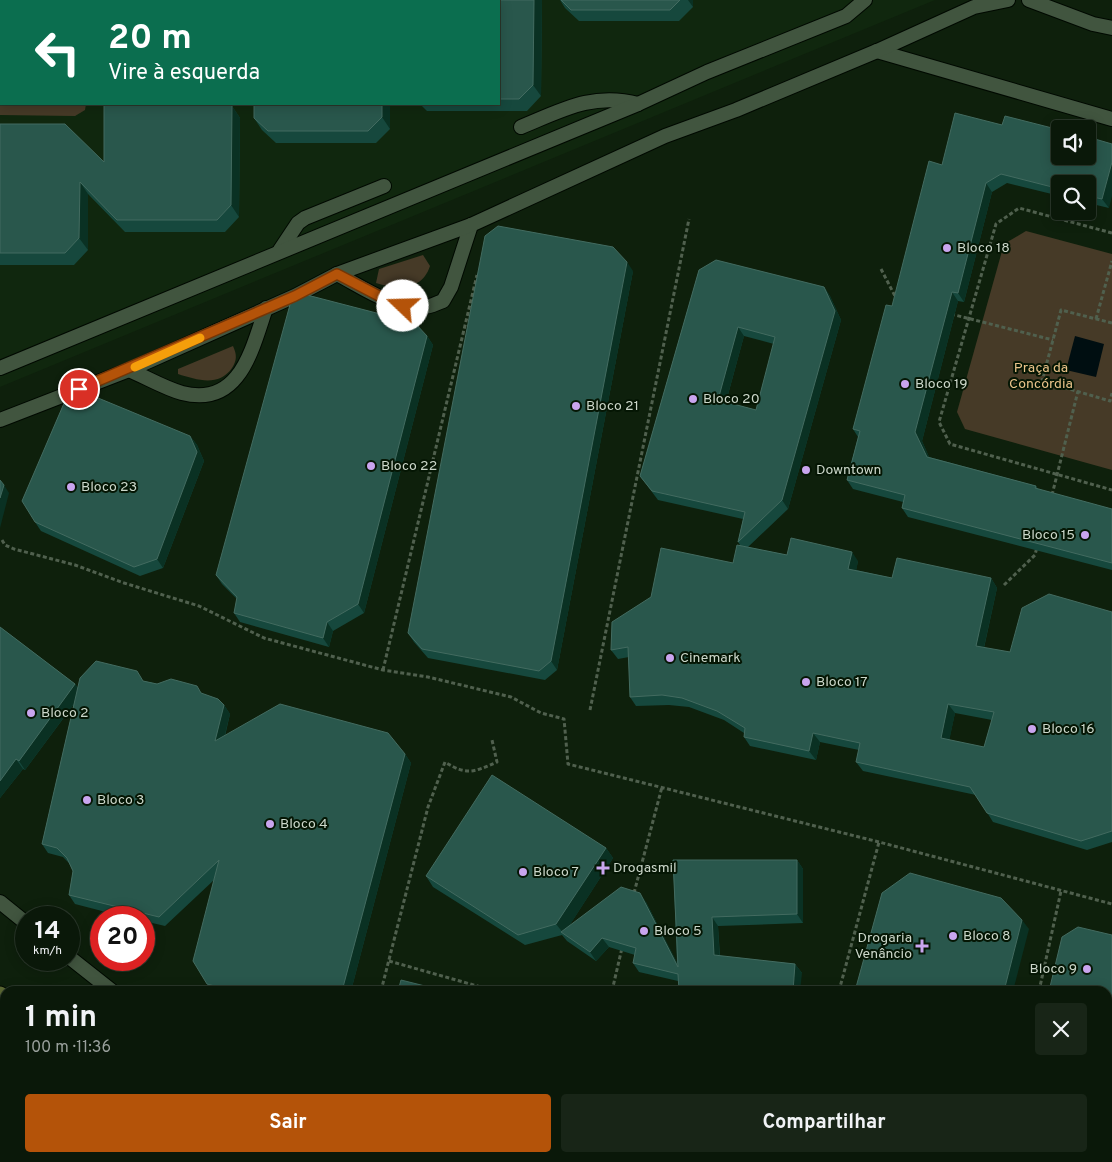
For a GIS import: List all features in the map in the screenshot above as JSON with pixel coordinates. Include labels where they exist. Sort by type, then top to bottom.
[{"type":"lane","points":[[0,368],[638,104],[707,72],[846,16],[865,0]]},
{"type":"lane","points":[[0,420],[129,370],[337,274],[471,225],[666,136],[736,110],[974,8],[1008,0]]},
{"type":"lane","points":[[1029,0],[1093,24],[1112,28]]},
{"type":"lane","points":[[877,51],[1112,119]]},
{"type":"lane","points":[[521,127],[578,103],[620,99],[638,104]]},
{"type":"lane","points":[[279,252],[287,243],[298,223],[305,218],[384,186]]},
{"type":"lane","points":[[337,274],[403,306],[425,307],[443,301],[471,225]]},
{"type":"lane","points":[[129,370],[183,393],[211,395],[229,386],[248,360],[266,308]]},
{"type":"lane","points":[[0,902],[15,914]]},
{"type":"lane","points":[[80,966],[106,986]]},
{"type":"path","points":[[1112,234],[1019,208],[996,224],[938,422],[950,444],[1112,490]]},
{"type":"path","points":[[590,710],[688,219]]},
{"type":"path","points":[[1096,319],[1112,261]]},
{"type":"path","points":[[881,269],[897,300]]},
{"type":"path","points":[[384,670],[477,272]]},
{"type":"path","points":[[1112,323],[1061,310],[1042,382],[1110,401],[1112,393]]},
{"type":"path","points":[[941,312],[1053,340]]},
{"type":"path","points":[[1050,501],[1078,391]]},
{"type":"path","points":[[2,540],[5,545],[14,549],[75,565],[124,584],[199,606],[264,638],[384,670],[428,677],[511,697],[541,713],[564,719],[568,764],[880,842],[1112,904]]},
{"type":"path","points":[[1004,586],[1035,555],[1038,546]]},
{"type":"path","points":[[382,986],[428,807],[445,762],[458,770],[472,772],[497,762],[492,740]]},
{"type":"path","points":[[634,895],[662,787]]},
{"type":"path","points":[[841,986],[880,842]]},
{"type":"path","points":[[1040,986],[1062,891]]},
{"type":"path","points":[[613,986],[623,943]]},
{"type":"path","points":[[389,962],[477,986]]},
{"type":"shaded area","points":[[500,0],[935,0],[0,387],[0,105],[500,105]]},
{"type":"shaded area","points":[[1075,336],[1104,344],[1096,377],[1066,370]]},
{"type":"green space","points":[[0,105],[86,105],[85,110],[75,116],[0,115]]},
{"type":"green space","name":"Praça da Concórdia","points":[[1026,231],[1112,254],[1112,470],[965,429],[957,412],[1004,244]]},
{"type":"green space","points":[[423,255],[430,266],[421,280],[415,284],[392,287],[376,283],[379,269]]},
{"type":"green space","points":[[233,346],[236,360],[227,374],[221,378],[200,380],[178,374],[178,369]]},
{"type":"building","points":[[500,0],[534,0],[533,85],[519,99],[500,99]]},
{"type":"building","points":[[561,0],[680,0],[670,10],[571,10]]},
{"type":"building","points":[[104,105],[232,106],[231,205],[217,220],[117,220],[80,182],[79,238],[65,253],[0,253],[0,124],[65,124],[104,162]]},
{"type":"building","points":[[254,105],[382,105],[382,117],[368,131],[268,131],[254,118]]},
{"type":"building","points":[[955,113],[1002,125],[1005,116],[1051,128],[1051,165],[1096,165],[1096,139],[1112,144],[1112,162],[1102,199],[1096,198],[1096,175],[1051,175],[1051,187],[1001,174],[986,183],[958,293],[952,292],[915,432],[927,457],[1036,486],[1035,488],[1112,509],[1112,563],[902,508],[905,495],[847,480],[860,431],[853,429],[886,305],[892,306],[929,161],[942,165]]},
{"type":"building","name":"Bloco 21","points":[[498,226],[613,247],[627,262],[551,661],[539,671],[422,649],[408,633],[485,236]]},
{"type":"building","name":"Bloco 20","points":[[716,260],[824,287],[835,311],[782,500],[738,542],[745,512],[652,491],[640,476],[699,270]],"holes":[[[738,327],[775,337],[756,410],[718,400]]]},
{"type":"building","name":"Bloco 22","points":[[307,295],[415,323],[427,336],[358,604],[327,622],[323,638],[234,613],[237,597],[216,575],[291,301]]},
{"type":"building","name":"Bloco 23","points":[[86,393],[190,436],[197,452],[157,559],[134,567],[35,522],[22,501],[65,401]]},
{"type":"building","points":[[0,480],[4,485],[0,498]]},
{"type":"building","name":"Bloco 17","points":[[791,538],[852,552],[848,569],[892,578],[897,558],[991,578],[976,646],[1010,652],[1022,608],[1049,594],[1112,612],[1112,831],[1081,841],[987,813],[970,787],[856,762],[860,743],[813,733],[809,751],[744,737],[745,728],[717,711],[682,698],[662,695],[630,697],[628,647],[611,650],[612,622],[651,597],[661,548],[733,563],[737,545],[787,555]],"holes":[[[948,704],[994,712],[984,747],[941,738]]]},
{"type":"building","name":"Bloco 2","points":[[0,627],[75,684],[19,761],[16,759],[0,781]]},
{"type":"building","points":[[96,661],[137,671],[143,681],[157,684],[171,679],[197,686],[201,693],[218,699],[224,705],[215,741],[280,704],[388,733],[405,754],[343,986],[215,986],[207,984],[193,961],[219,860],[159,917],[155,916],[155,906],[114,906],[69,895],[73,871],[67,858],[57,848],[42,844],[80,678]]},
{"type":"building","name":"Bloco 7","points":[[492,775],[606,848],[556,924],[518,935],[426,876]]},
{"type":"building","name":"Bloco 5","points":[[673,860],[797,860],[797,914],[712,917],[714,955],[795,964],[793,986],[679,986],[678,974],[633,963],[636,948],[602,938],[590,952],[561,932],[621,887],[640,893],[678,967]]},
{"type":"building","name":"Bloco 8","points":[[910,873],[1001,898],[1022,920],[1005,986],[856,986],[882,893]]},
{"type":"building","name":"Bloco 9","points":[[1078,927],[1112,935],[1112,986],[1050,986],[1062,937]]},
{"type":"building","points":[[401,980],[425,986],[399,986]]},
{"type":"slow traffic","points":[[135,367],[200,338]]},
{"type":"place","name":"Bloco 18","points":[[947,248]]},
{"type":"place","name":"Bloco 19","points":[[905,384]]},
{"type":"place","name":"Bloco 20","points":[[693,399]]},
{"type":"place","name":"Bloco 21","points":[[576,406]]},
{"type":"place","name":"Bloco 22","points":[[371,466]]},
{"type":"place","name":"Downtown","points":[[806,470]]},
{"type":"place","name":"Bloco 23","points":[[71,487]]},
{"type":"place","name":"Bloco 15","points":[[1085,535]]},
{"type":"place","name":"Cinemark","points":[[670,658]]},
{"type":"place","name":"Bloco 17","points":[[806,682]]},
{"type":"place","name":"Bloco 2","points":[[31,713]]},
{"type":"place","name":"Bloco 16","points":[[1032,729]]},
{"type":"place","name":"Bloco 3","points":[[87,800]]},
{"type":"place","name":"Bloco 4","points":[[270,824]]},
{"type":"place","name":"Drogasmil","points":[[603,868]]},
{"type":"place","name":"Bloco 7","points":[[523,872]]},
{"type":"place","name":"Bloco 5","points":[[644,931]]},
{"type":"place","name":"Bloco 8","points":[[953,936]]},
{"type":"place","name":"Drogaria Venâncio","points":[[922,946]]},
{"type":"place","name":"Bloco 9","points":[[1087,969]]},
{"type":"route","points":[[79,389],[129,370],[295,296],[337,274],[403,306]]}]
